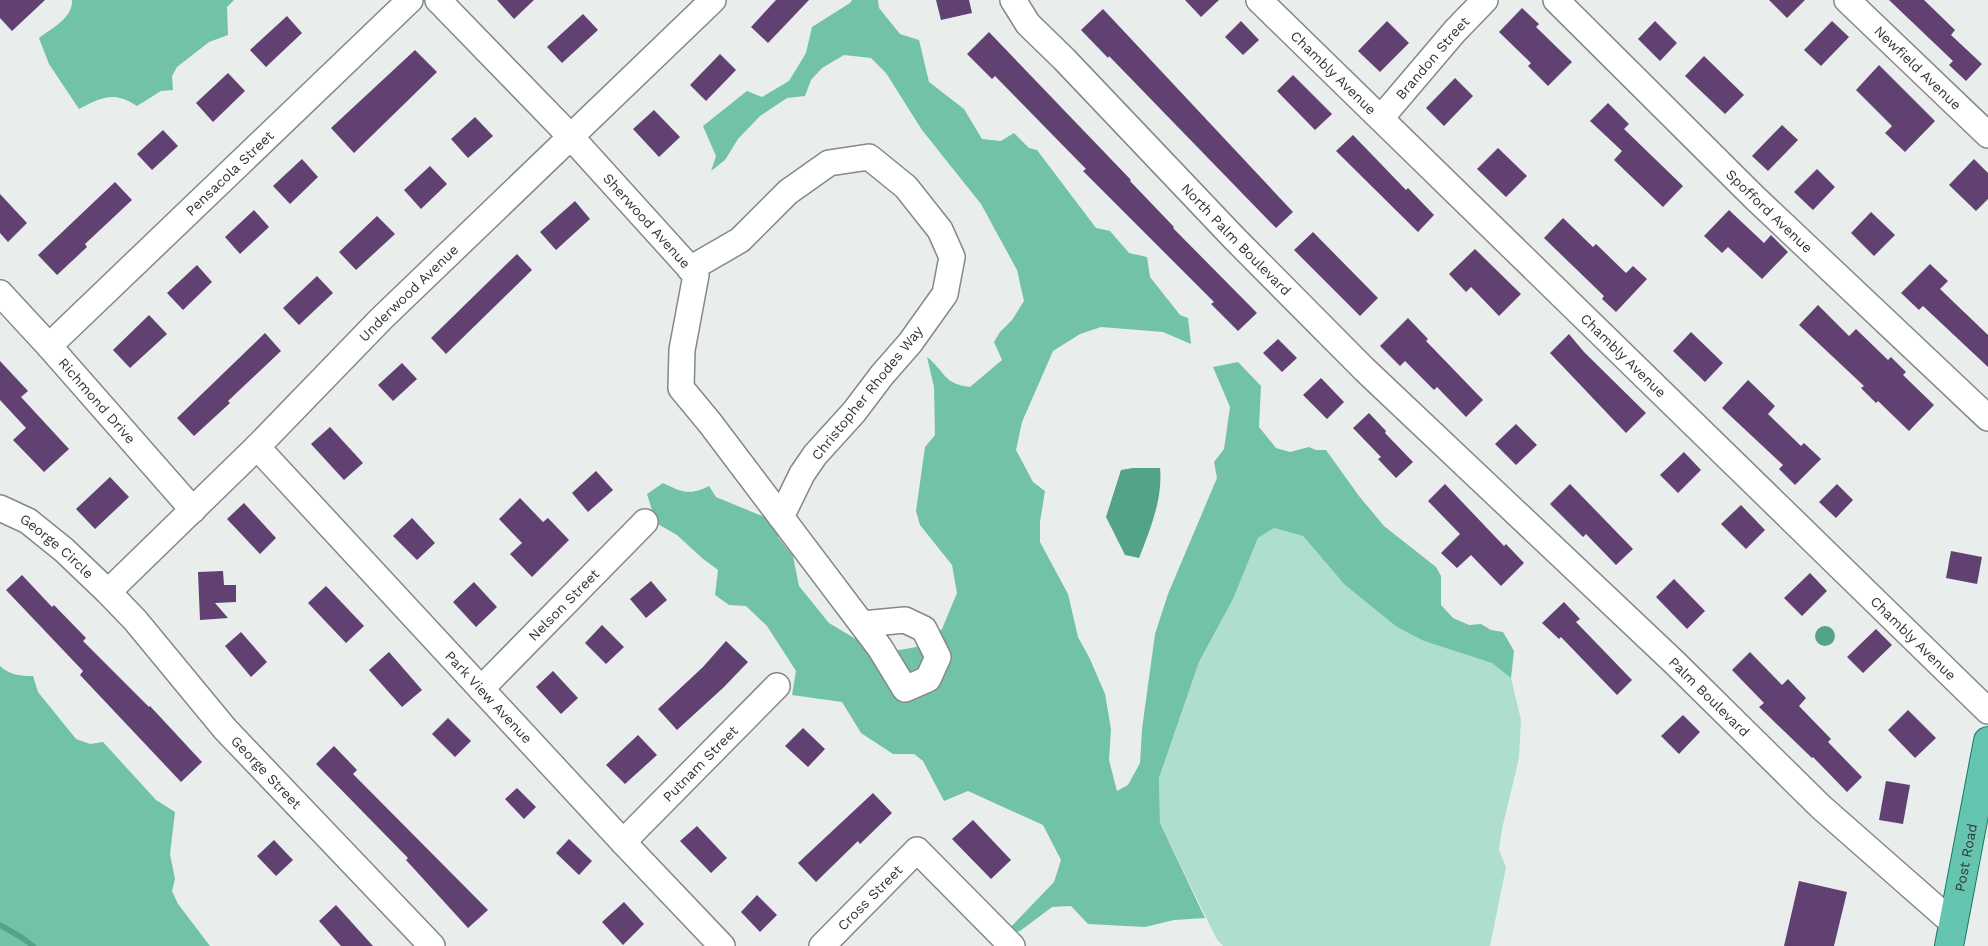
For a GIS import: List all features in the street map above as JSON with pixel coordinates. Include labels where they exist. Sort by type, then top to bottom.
[{"type":"main road","name":"Post Road","points":[[1951,935],[1988,741]]},
{"type":"street","name":"Pensacola Street","points":[[49,346],[410,0]]},
{"type":"street","name":"Sherwood Avenue","points":[[438,0],[571,138],[696,275],[682,350],[681,388],[710,423],[862,624]]},
{"type":"street","name":"Underwood Avenue","points":[[108,592],[257,447],[381,319],[713,0]]},
{"type":"street","name":"North Palm Boulevard","points":[[1013,0],[1028,24],[1064,59],[1235,239],[1365,370],[1469,467]]},
{"type":"street","name":"Chambly Avenue","points":[[1259,0],[1988,711]]},
{"type":"street","name":"Brandon Street","points":[[1382,118],[1455,31],[1485,0]]},
{"type":"street","name":"Spofford Avenue","points":[[1556,0],[1755,198],[1988,418]]},
{"type":"street","name":"Newfield Avenue","points":[[1847,0],[1988,135]]},
{"type":"street","name":"Christopher Rhodes Way","points":[[690,268],[740,240],[788,192],[829,163],[869,158],[906,187],[940,230],[952,257],[945,294],[910,343],[882,375],[854,412],[815,455],[802,474],[781,517]]},
{"type":"street","name":"Richmond Drive","points":[[0,293],[193,510]]},
{"type":"street","name":"Park View Avenue","points":[[257,447],[623,842],[722,946]]},
{"type":"street","name":"Palm Boulevard","points":[[1469,467],[1674,662],[1951,935]]},
{"type":"street","name":"George Circle","points":[[0,508],[28,520],[64,550],[108,592]]},
{"type":"street","name":"Nelson Street","points":[[481,689],[645,522]]},
{"type":"street","name":"George Street","points":[[108,592],[135,620],[225,729],[432,946]]},
{"type":"street","name":"Putnam Street","points":[[623,842],[777,686]]},
{"type":"street","name":"Cross Street","points":[[822,946],[917,850],[1012,946]]},
{"type":"shaded area","points":[[72,0],[234,0],[227,7],[228,35],[209,42],[177,67],[172,76],[173,90],[161,91],[137,106],[121,98],[108,97],[79,109],[49,64],[39,38],[65,17],[69,12]]},
{"type":"shaded area","points":[[852,0],[878,0],[879,8],[900,34],[919,40],[929,82],[964,109],[982,139],[1001,141],[1014,133],[1029,148],[1037,150],[1096,228],[1110,231],[1129,253],[1147,257],[1150,277],[1180,315],[1188,318],[1191,344],[1163,332],[1101,327],[1080,334],[1053,351],[1022,422],[1016,450],[1033,482],[1045,491],[1040,522],[1040,542],[1068,594],[1078,637],[1105,694],[1111,729],[1109,760],[1117,791],[1128,785],[1140,763],[1142,729],[1155,634],[1168,594],[1217,478],[1214,462],[1224,449],[1230,407],[1213,367],[1238,362],[1261,386],[1259,427],[1276,448],[1290,452],[1309,447],[1316,450],[1326,450],[1359,496],[1384,526],[1436,567],[1441,576],[1441,605],[1453,618],[1469,625],[1481,624],[1491,630],[1503,632],[1514,651],[1511,678],[1492,663],[1424,641],[1397,627],[1344,584],[1303,536],[1274,528],[1258,538],[1233,599],[1199,662],[1159,778],[1160,823],[1205,918],[1174,920],[1145,927],[1088,924],[1071,906],[1052,907],[1020,931],[1004,934],[1054,882],[1061,860],[1043,825],[968,791],[944,801],[923,761],[914,754],[893,754],[861,733],[842,702],[792,695],[796,671],[767,626],[746,606],[729,605],[715,595],[718,570],[677,535],[656,523],[647,494],[663,483],[686,492],[696,491],[709,486],[716,497],[774,521],[778,537],[793,556],[799,586],[829,623],[866,645],[894,651],[916,647],[942,629],[957,593],[952,565],[920,525],[916,511],[925,447],[935,435],[934,387],[927,357],[949,380],[970,387],[1002,360],[994,342],[1000,332],[1012,320],[1024,301],[1017,270],[981,204],[922,130],[886,73],[871,58],[844,55],[822,68],[811,80],[805,96],[787,98],[760,116],[738,139],[725,160],[711,171],[716,156],[703,126],[747,91],[762,97],[789,81],[806,53],[812,27]]},
{"type":"shaded area","points":[[1160,468],[1158,503],[1139,558],[1125,555],[1106,517],[1121,470]]},
{"type":"shaded area","points":[[1274,528],[1303,536],[1344,584],[1424,641],[1493,663],[1511,678],[1521,720],[1519,758],[1502,829],[1499,850],[1506,867],[1490,946],[1223,946],[1216,938],[1160,823],[1159,778],[1199,662],[1233,599],[1258,538]]},
{"type":"shaded area","points":[[1825,626],[1832,629],[1835,636],[1832,643],[1825,646],[1818,643],[1815,636],[1818,629]]},
{"type":"shaded area","points":[[0,666],[15,674],[33,676],[38,692],[76,739],[90,744],[103,742],[156,800],[175,812],[170,854],[175,879],[172,891],[178,904],[210,946],[0,946]]},
{"type":"building","points":[[0,0],[45,0],[12,31],[0,18]]},
{"type":"building","points":[[497,0],[534,0],[514,19]]},
{"type":"building","points":[[776,0],[809,0],[768,43],[751,27]]},
{"type":"building","points":[[936,0],[969,0],[972,13],[941,20]]},
{"type":"building","points":[[1185,0],[1219,0],[1201,17]]},
{"type":"building","points":[[1769,0],[1805,0],[1787,18]]},
{"type":"building","points":[[1889,0],[1924,0],[1955,30],[1951,35],[1982,64],[1966,81],[1949,65],[1953,61]]},
{"type":"building","points":[[1522,8],[1539,24],[1536,27],[1572,62],[1548,86],[1528,66],[1531,63],[1499,32]]},
{"type":"building","points":[[1103,9],[1293,212],[1276,228],[1109,56],[1108,58],[1081,30]]},
{"type":"building","points":[[583,14],[598,30],[562,63],[547,47]]},
{"type":"building","points":[[287,16],[302,33],[266,67],[250,50]]},
{"type":"building","points":[[1241,21],[1259,40],[1243,55],[1225,37]]},
{"type":"building","points":[[1387,21],[1409,43],[1380,72],[1358,51]]},
{"type":"building","points":[[1655,21],[1677,43],[1660,61],[1638,39]]},
{"type":"building","points":[[1832,21],[1849,37],[1821,66],[1804,50]]},
{"type":"building","points":[[989,32],[1131,180],[1173,228],[1257,313],[1238,331],[1211,304],[1214,302],[1083,171],[1086,169],[995,76],[992,79],[967,54]]},
{"type":"building","points":[[415,50],[437,72],[354,153],[331,128]]},
{"type":"building","points":[[720,54],[736,70],[706,101],[690,85]]},
{"type":"building","points":[[1704,56],[1744,95],[1725,114],[1685,76]]},
{"type":"building","points":[[1879,65],[1935,121],[1905,152],[1885,133],[1892,126],[1856,90]]},
{"type":"building","points":[[228,73],[245,91],[213,122],[196,103]]},
{"type":"building","points":[[1293,75],[1332,114],[1315,130],[1277,91]]},
{"type":"building","points":[[1455,78],[1473,96],[1444,126],[1426,108]]},
{"type":"building","points":[[1608,103],[1629,124],[1624,129],[1683,186],[1663,207],[1614,160],[1622,151],[1590,121]]},
{"type":"building","points":[[654,110],[680,137],[659,157],[633,129]]},
{"type":"building","points":[[475,117],[493,136],[468,158],[451,139]]},
{"type":"building","points":[[1782,125],[1798,140],[1768,171],[1752,156]]},
{"type":"building","points":[[163,130],[178,146],[152,170],[137,154]]},
{"type":"building","points":[[1353,135],[1406,190],[1408,188],[1434,215],[1418,232],[1336,151]]},
{"type":"building","points":[[1498,148],[1527,176],[1506,197],[1477,169]]},
{"type":"building","points":[[302,159],[318,177],[290,204],[273,186]]},
{"type":"building","points":[[1974,159],[1988,173],[1988,199],[1976,211],[1949,185]]},
{"type":"building","points":[[430,166],[447,184],[421,209],[404,190]]},
{"type":"building","points":[[1817,169],[1835,187],[1813,210],[1794,192]]},
{"type":"building","points":[[115,182],[132,200],[85,244],[87,247],[57,275],[38,255]]},
{"type":"building","points":[[0,194],[27,223],[8,242],[0,233]]},
{"type":"building","points":[[575,201],[590,219],[556,250],[540,232]]},
{"type":"building","points":[[254,210],[269,227],[240,254],[225,237]]},
{"type":"building","points":[[1729,210],[1764,243],[1771,235],[1788,252],[1762,279],[1728,247],[1722,253],[1704,236]]},
{"type":"building","points":[[1871,212],[1895,235],[1874,256],[1851,233]]},
{"type":"building","points":[[377,216],[395,234],[356,270],[339,252]]},
{"type":"building","points":[[1563,218],[1593,247],[1596,244],[1626,273],[1633,266],[1647,279],[1616,312],[1602,299],[1604,296],[1544,238]]},
{"type":"building","points":[[1313,232],[1378,298],[1360,316],[1294,250]]},
{"type":"building","points":[[1475,249],[1521,294],[1499,316],[1471,287],[1466,292],[1449,274]]},
{"type":"building","points":[[517,254],[532,270],[446,354],[431,338]]},
{"type":"building","points":[[1930,264],[1948,281],[1940,289],[1988,335],[1988,367],[1923,306],[1919,310],[1901,293]]},
{"type":"building","points":[[197,265],[212,282],[183,310],[167,293]]},
{"type":"building","points":[[317,276],[333,293],[299,325],[283,308]]},
{"type":"building","points":[[1818,305],[1849,336],[1856,329],[1888,360],[1891,357],[1906,372],[1903,375],[1934,405],[1909,431],[1878,401],[1876,403],[1861,388],[1864,386],[1799,325]]},
{"type":"building","points":[[149,315],[167,334],[130,368],[113,350]]},
{"type":"building","points":[[1408,318],[1428,339],[1426,341],[1483,400],[1466,417],[1437,387],[1434,390],[1405,361],[1400,366],[1380,346]]},
{"type":"building","points":[[1691,332],[1723,363],[1705,382],[1673,351]]},
{"type":"building","points":[[265,333],[281,351],[228,401],[230,403],[194,436],[177,418]]},
{"type":"building","points":[[1569,334],[1584,352],[1646,413],[1626,433],[1550,353]]},
{"type":"building","points":[[1278,339],[1297,358],[1282,372],[1263,353]]},
{"type":"building","points":[[0,361],[28,391],[21,397],[69,449],[44,472],[13,440],[26,428],[0,400]]},
{"type":"building","points":[[402,363],[417,379],[393,401],[378,385]]},
{"type":"building","points":[[1321,378],[1344,402],[1327,419],[1303,395]]},
{"type":"building","points":[[1748,380],[1775,406],[1768,414],[1801,446],[1804,443],[1821,459],[1795,485],[1779,469],[1783,465],[1722,408]]},
{"type":"building","points":[[1369,413],[1413,462],[1396,478],[1378,459],[1381,457],[1353,428]]},
{"type":"building","points":[[1516,424],[1537,445],[1516,465],[1495,444]]},
{"type":"building","points":[[330,427],[363,463],[344,480],[311,444]]},
{"type":"building","points":[[1684,452],[1701,470],[1678,493],[1660,475]]},
{"type":"building","points":[[596,471],[613,490],[588,512],[572,493]]},
{"type":"building","points":[[110,477],[129,497],[95,529],[76,509]]},
{"type":"building","points":[[1445,484],[1504,546],[1506,544],[1524,563],[1501,586],[1471,555],[1457,568],[1441,553],[1460,534],[1428,501]]},
{"type":"building","points":[[1570,484],[1633,549],[1616,565],[1586,534],[1583,537],[1550,504]]},
{"type":"building","points":[[1837,484],[1853,500],[1836,518],[1819,502]]},
{"type":"building","points":[[520,498],[543,522],[548,518],[569,540],[532,577],[510,554],[522,543],[499,519]]},
{"type":"building","points":[[244,503],[276,538],[260,554],[227,519]]},
{"type":"building","points":[[1741,505],[1765,530],[1746,549],[1721,524]]},
{"type":"building","points":[[412,518],[435,543],[417,560],[393,536]]},
{"type":"building","points":[[1951,551],[1982,557],[1977,584],[1946,578]]},
{"type":"building","points":[[223,571],[224,585],[236,585],[236,602],[215,603],[228,618],[200,620],[198,572]]},
{"type":"building","points":[[1810,573],[1827,591],[1802,616],[1784,598]]},
{"type":"building","points":[[22,575],[52,607],[54,605],[86,638],[83,641],[150,706],[202,762],[181,782],[80,675],[83,671],[6,590]]},
{"type":"building","points":[[1674,579],[1705,611],[1687,629],[1656,597]]},
{"type":"building","points":[[651,581],[667,600],[646,618],[630,599]]},
{"type":"building","points":[[474,582],[497,607],[476,627],[453,602]]},
{"type":"building","points":[[326,586],[364,626],[346,643],[308,603]]},
{"type":"building","points":[[1564,602],[1580,619],[1576,622],[1632,680],[1617,695],[1561,637],[1559,639],[1542,623]]},
{"type":"building","points":[[602,625],[624,647],[606,664],[585,643]]},
{"type":"building","points":[[1876,629],[1892,645],[1863,673],[1847,657]]},
{"type":"building","points":[[241,632],[267,662],[251,677],[225,646]]},
{"type":"building","points":[[726,641],[748,662],[677,730],[658,709],[703,667]]},
{"type":"building","points":[[389,652],[422,690],[402,707],[369,670]]},
{"type":"building","points":[[1750,652],[1782,685],[1788,679],[1806,698],[1799,706],[1831,739],[1828,742],[1862,777],[1847,792],[1813,757],[1759,707],[1764,703],[1732,670]]},
{"type":"building","points":[[553,671],[578,698],[561,714],[536,687]]},
{"type":"building","points":[[1908,710],[1936,738],[1915,758],[1888,730]]},
{"type":"building","points":[[1683,715],[1700,732],[1679,754],[1661,736]]},
{"type":"building","points":[[448,718],[471,741],[455,757],[432,734]]},
{"type":"building","points":[[803,728],[825,749],[808,767],[785,746]]},
{"type":"building","points":[[638,735],[657,755],[625,784],[606,765]]},
{"type":"building","points":[[334,746],[357,770],[353,774],[488,910],[468,928],[406,860],[408,858],[316,764]]},
{"type":"building","points":[[1886,781],[1910,785],[1903,824],[1879,820]]},
{"type":"building","points":[[517,788],[536,807],[524,819],[505,799]]},
{"type":"building","points":[[873,793],[892,813],[860,844],[858,841],[816,882],[798,863]]},
{"type":"building","points":[[973,820],[1011,860],[991,879],[952,839]]},
{"type":"building","points":[[697,826],[727,858],[711,873],[680,841]]},
{"type":"building","points":[[569,839],[592,861],[579,875],[556,853]]},
{"type":"building","points":[[274,840],[293,860],[276,876],[257,856]]},
{"type":"building","points":[[1799,881],[1847,892],[1834,946],[1784,946]]},
{"type":"building","points":[[757,895],[777,915],[760,932],[741,912]]},
{"type":"building","points":[[624,902],[644,924],[623,945],[602,922]]},
{"type":"building","points":[[336,905],[373,946],[341,946],[319,921]]},
{"type":"waterway","points":[[0,925],[33,946]]}]
